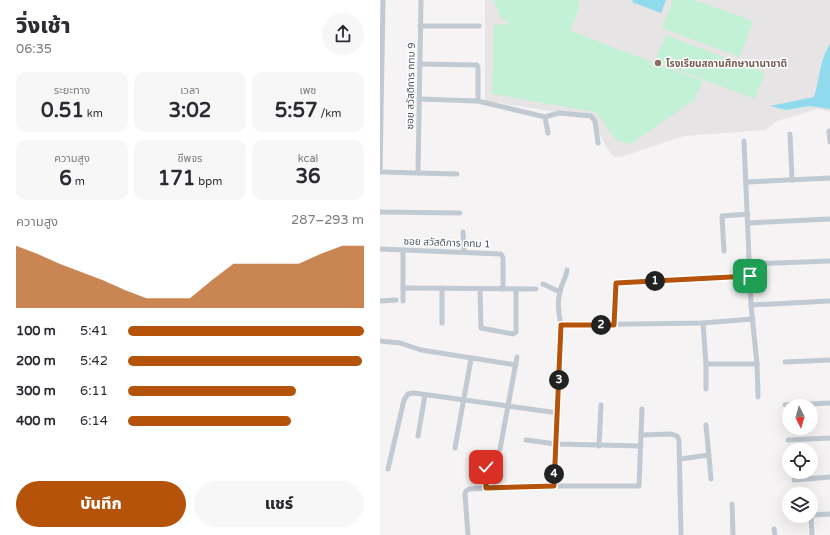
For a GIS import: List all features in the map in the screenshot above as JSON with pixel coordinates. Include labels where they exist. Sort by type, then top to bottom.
[{"type":"street","points":[[383,0],[380,172],[457,174]]},
{"type":"street","name":"ซอย สวัสดิการ กทม 9","points":[[418,173],[420,0]]},
{"type":"street","points":[[420,26],[479,26]]},
{"type":"street","points":[[420,64],[477,65],[478,101]]},
{"type":"street","points":[[419,100],[478,101],[545,117],[559,113],[591,116],[595,120],[598,143]]},
{"type":"street","points":[[545,117],[548,133]]},
{"type":"street","points":[[829,131],[830,142]]},
{"type":"street","points":[[790,134],[792,180]]},
{"type":"street","points":[[744,141],[751,305],[757,364],[758,397]]},
{"type":"street","points":[[746,182],[830,178]]},
{"type":"street","points":[[380,212],[460,213]]},
{"type":"street","points":[[724,251],[722,216],[748,214]]},
{"type":"street","points":[[748,223],[830,219]]},
{"type":"street","points":[[463,232],[464,252]]},
{"type":"street","name":"ซอย สวัสดิการ กทม 1","points":[[380,249],[501,254],[503,258],[503,289]]},
{"type":"street","points":[[403,250],[403,301]]},
{"type":"street","points":[[750,264],[830,261]]},
{"type":"street","points":[[554,486],[561,325],[559,318],[560,292],[565,282],[567,270]]},
{"type":"street","points":[[614,325],[614,286],[617,282],[750,276]]},
{"type":"street","points":[[543,284],[560,292]]},
{"type":"street","points":[[403,288],[536,289]]},
{"type":"street","points":[[442,288],[442,322]]},
{"type":"street","points":[[480,289],[481,328],[514,334],[516,332],[516,289]]},
{"type":"street","points":[[380,301],[396,300]]},
{"type":"street","points":[[751,305],[830,301]]},
{"type":"street","points":[[561,325],[703,323],[753,319]]},
{"type":"street","points":[[703,323],[706,388]]},
{"type":"street","points":[[380,341],[393,341],[416,349],[516,365]]},
{"type":"street","points":[[500,449],[517,357]]},
{"type":"street","points":[[455,448],[471,359]]},
{"type":"street","points":[[785,362],[830,360]]},
{"type":"street","points":[[706,364],[757,364]]},
{"type":"street","points":[[388,469],[405,397],[408,394],[414,393],[558,413]]},
{"type":"street","points":[[418,436],[425,395]]},
{"type":"street","points":[[818,404],[830,403]]},
{"type":"street","points":[[599,446],[601,405]]},
{"type":"street","points":[[468,535],[466,491],[486,488],[554,486],[639,486],[642,409]]},
{"type":"street","points":[[706,425],[711,479]]},
{"type":"street","points":[[641,435],[671,434],[677,436],[680,459],[681,535]]},
{"type":"street","points":[[788,440],[830,438]]},
{"type":"street","points":[[526,440],[556,444],[641,446]]},
{"type":"street","points":[[680,459],[709,454]]},
{"type":"street","points":[[486,467],[486,488]]},
{"type":"street","points":[[794,480],[830,477]]},
{"type":"street","points":[[732,504],[733,535]]},
{"type":"street","points":[[818,515],[830,514]]},
{"type":"street","points":[[811,523],[812,535]]},
{"type":"shaded area","name":"โรงเรียนสถานศึกษานานาชาติ","points":[[485,0],[830,0],[830,112],[818,109],[777,121],[765,130],[684,136],[624,156],[613,157],[589,117],[485,101]]},
{"type":"green space","points":[[494,0],[579,0],[579,9],[570,31],[703,81],[694,100],[630,144],[616,140],[596,112],[492,94],[494,25],[510,24],[500,16]]},
{"type":"green space","points":[[673,0],[695,0],[753,21],[740,57],[662,28]]},
{"type":"green space","points":[[666,35],[765,73],[755,99],[655,61]]},
{"type":"water","points":[[633,0],[666,0],[661,13],[632,2]]},
{"type":"water","points":[[830,44],[830,109],[810,106],[786,110],[770,106],[814,97],[822,63],[826,50]]},
{"type":"place","name":"โรงเรียนสถานศึกษานานาชาติ","points":[[658,63]]},
{"type":"route","points":[[486,467],[486,488],[554,486],[561,325],[614,325],[614,286],[617,282],[750,276]]}]
